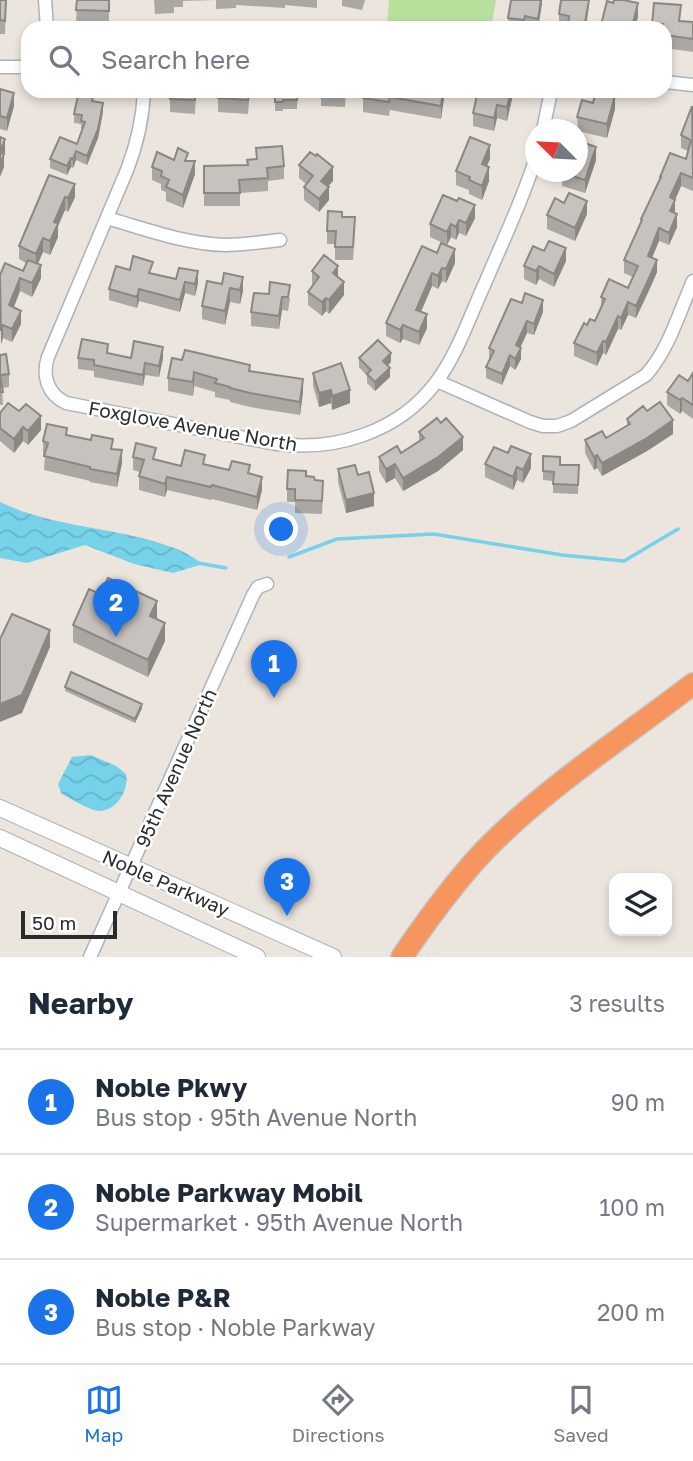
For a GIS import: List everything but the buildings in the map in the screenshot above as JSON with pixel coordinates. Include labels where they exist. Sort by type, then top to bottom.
[{"type":"highway","points":[[402,957],[457,882],[514,822],[693,684]]},
{"type":"main road","name":"Noble Parkway","points":[[0,808],[333,957]]},
{"type":"main road","name":"Noble Parkway","points":[[0,838],[257,957]]},
{"type":"street","points":[[45,0],[46,21]]},
{"type":"street","points":[[0,67],[21,67]]},
{"type":"street","points":[[672,83],[693,85]]},
{"type":"street","name":"Foxglove Avenue North","points":[[144,98],[138,140],[45,365],[48,386],[58,399],[66,403],[271,443],[303,446],[349,440],[378,430],[412,407],[437,382],[457,347],[527,182]]},
{"type":"street","points":[[545,119],[550,98]]},
{"type":"street","points":[[107,218],[211,244],[280,240]]},
{"type":"street","points":[[437,382],[543,426],[557,426],[571,421],[646,376],[663,351],[693,281]]},
{"type":"street","name":"95th Avenue North","points":[[90,957],[253,595],[258,587],[267,584]]},
{"type":"green space","points":[[389,0],[496,0],[492,21],[387,21]]},
{"type":"water","points":[[0,502],[21,511],[65,523],[152,541],[181,551],[203,564],[173,573],[134,564],[85,545],[27,563],[0,558]]},
{"type":"water","points":[[91,755],[116,766],[126,774],[126,786],[121,797],[112,806],[101,811],[86,807],[61,793],[58,784],[72,757]]},
{"type":"waterway","points":[[289,557],[337,539],[434,534],[562,555],[624,561],[678,529]]},
{"type":"waterway","points":[[198,563],[226,568]]},
{"type":"place","name":"Noble Parkway Mobil","points":[[116,637]]},
{"type":"place","name":"Noble Pkwy","points":[[274,698]]},
{"type":"place","name":"Noble P&R","points":[[287,916]]}]
